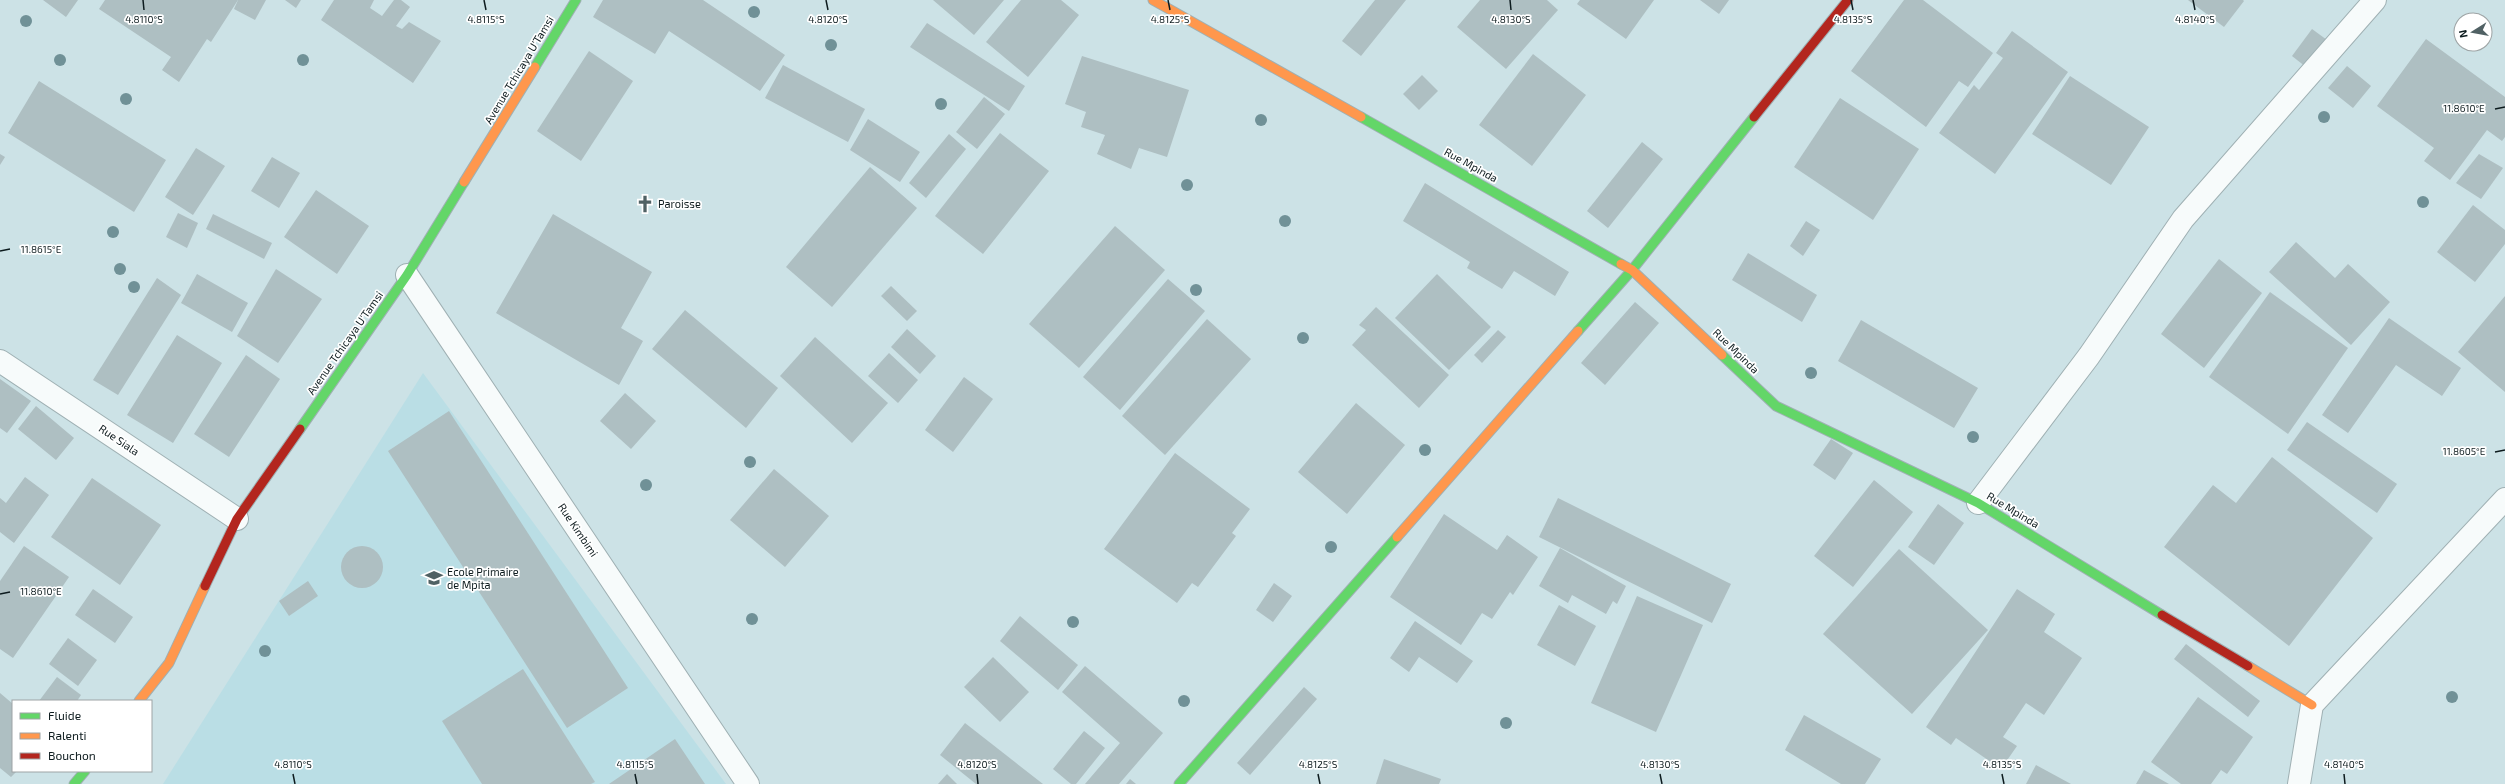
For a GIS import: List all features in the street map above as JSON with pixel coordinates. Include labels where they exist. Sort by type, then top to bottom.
[{"type":"street","name":"Avenue Tchicaya U'Tamsi","points":[[140,700],[169,663],[237,520],[407,275],[576,0]]},
{"type":"street","name":"Rue Mpinda","points":[[1154,0],[1632,270],[1776,406],[1978,503],[2312,705]]},
{"type":"street","points":[[1178,784],[1632,270],[1848,0]]},
{"type":"street","points":[[1978,503],[2089,356],[2183,219],[2375,0]]},
{"type":"street","name":"Rue Kimbimi","points":[[407,275],[748,784]]},
{"type":"street","name":"Rue Siala","points":[[0,361],[237,520]]},
{"type":"street","points":[[2299,784],[2312,705],[2505,499]]},
{"type":"street","points":[[74,784],[83,772]]},
{"type":"shaded area","name":"Ecole Primaire de Mpita","points":[[423,373],[726,784],[163,784]]},
{"type":"building","points":[[43,0],[78,0],[66,17]]},
{"type":"building","points":[[105,0],[238,0],[211,42],[207,39],[179,82],[162,70],[171,57],[99,9]]},
{"type":"building","points":[[238,0],[266,0],[255,20],[234,9]]},
{"type":"building","points":[[285,0],[301,0],[296,8]]},
{"type":"building","points":[[334,0],[374,0],[370,8],[382,16],[394,0],[401,0],[410,7],[396,26],[402,29],[409,22],[441,41],[413,83],[321,20]]},
{"type":"building","points":[[603,0],[703,0],[785,55],[760,91],[669,31],[655,54],[593,17]]},
{"type":"building","points":[[933,0],[1004,0],[974,35]]},
{"type":"building","points":[[1021,0],[1061,0],[1079,15],[1028,77],[986,42]]},
{"type":"building","points":[[1375,0],[1406,0],[1361,56],[1342,41]]},
{"type":"building","points":[[1480,0],[1547,0],[1558,10],[1506,69],[1457,27]]},
{"type":"building","points":[[1580,0],[1654,0],[1626,39],[1577,4]]},
{"type":"building","points":[[1700,0],[1729,0],[1719,14]]},
{"type":"building","points":[[1904,0],[1923,0],[1993,53],[1968,87],[1959,81],[1926,127],[1851,71]]},
{"type":"building","points":[[2188,0],[2243,0],[2244,1],[2224,27]]},
{"type":"building","points":[[927,23],[1025,86],[1009,111],[910,47]]},
{"type":"building","points":[[2312,29],[2327,40],[2306,67],[2292,56]]},
{"type":"building","points":[[2012,31],[2068,72],[1995,174],[1939,133],[1974,85],[1979,90],[2003,58],[1996,53]]},
{"type":"building","points":[[2426,39],[2505,97],[2505,137],[2502,141],[2487,130],[2450,180],[2424,161],[2434,148],[2377,106]]},
{"type":"building","points":[[589,51],[633,81],[581,161],[537,131]]},
{"type":"building","points":[[1533,54],[1586,95],[1532,166],[1479,125]]},
{"type":"building","points":[[1082,56],[1189,90],[1167,157],[1139,148],[1131,169],[1097,154],[1105,135],[1081,127],[1086,112],[1065,104]]},
{"type":"building","points":[[783,65],[865,109],[848,142],[765,98]]},
{"type":"building","points":[[2347,66],[2371,86],[2353,108],[2328,88]]},
{"type":"building","points":[[1422,75],[1438,91],[1419,110],[1403,94]]},
{"type":"building","points":[[2070,76],[2149,127],[2111,185],[2032,134]]},
{"type":"building","points":[[39,81],[166,160],[134,212],[8,133]]},
{"type":"building","points":[[984,97],[1005,114],[977,149],[956,132]]},
{"type":"building","points":[[1840,98],[1919,149],[1873,220],[1794,167]]},
{"type":"building","points":[[868,119],[920,152],[900,182],[850,150]]},
{"type":"building","points":[[1000,133],[1049,171],[983,254],[935,216]]},
{"type":"building","points":[[949,134],[966,149],[926,198],[909,183]]},
{"type":"building","points":[[1642,142],[1663,159],[1608,228],[1587,211]]},
{"type":"building","points":[[196,148],[225,166],[193,215],[165,197]]},
{"type":"building","points":[[0,154],[5,157],[0,165]]},
{"type":"building","points":[[2479,154],[2503,168],[2481,199],[2456,183]]},
{"type":"building","points":[[272,157],[300,173],[279,208],[251,191]]},
{"type":"building","points":[[870,167],[917,208],[832,307],[786,267]]},
{"type":"building","points":[[1425,183],[1569,272],[1555,296],[1514,271],[1502,289],[1467,268],[1470,262],[1403,221]]},
{"type":"building","points":[[316,190],[369,226],[337,274],[284,237]]},
{"type":"building","points":[[2473,205],[2505,230],[2505,244],[2475,282],[2437,252]]},
{"type":"building","points":[[178,213],[198,223],[187,248],[166,237]]},
{"type":"building","points":[[213,214],[272,243],[264,259],[206,229]]},
{"type":"building","points":[[553,214],[652,272],[621,328],[643,341],[619,385],[496,313]]},
{"type":"building","points":[[1806,221],[1820,230],[1803,256],[1790,246]]},
{"type":"building","points":[[1115,226],[1165,270],[1079,368],[1029,324]]},
{"type":"building","points":[[2296,242],[2335,278],[2348,264],[2390,302],[2351,345],[2269,272]]},
{"type":"building","points":[[1748,253],[1817,295],[1802,322],[1732,280]]},
{"type":"building","points":[[2219,259],[2262,293],[2204,368],[2161,334]]},
{"type":"building","points":[[276,269],[322,299],[278,363],[237,336]]},
{"type":"building","points":[[197,274],[248,303],[232,332],[181,303]]},
{"type":"building","points":[[1437,274],[1491,327],[1449,370],[1395,318]]},
{"type":"building","points":[[157,278],[181,295],[118,395],[93,380]]},
{"type":"building","points":[[1168,279],[1205,311],[1120,410],[1083,377]]},
{"type":"building","points":[[891,286],[917,311],[907,321],[881,296]]},
{"type":"building","points":[[2270,292],[2348,348],[2288,434],[2209,377]]},
{"type":"building","points":[[2505,296],[2505,392],[2458,352]]},
{"type":"building","points":[[1635,302],[1659,323],[1605,385],[1581,363]]},
{"type":"building","points":[[1376,307],[1449,375],[1419,408],[1352,345],[1366,330],[1359,325]]},
{"type":"building","points":[[685,310],[778,388],[746,428],[652,349]]},
{"type":"building","points":[[2389,318],[2461,368],[2442,396],[2396,365],[2348,433],[2322,415]]},
{"type":"building","points":[[1207,319],[1251,359],[1165,455],[1122,416]]},
{"type":"building","points":[[1861,320],[1978,388],[1954,428],[1838,361]]},
{"type":"building","points":[[907,329],[936,356],[920,374],[891,347]]},
{"type":"building","points":[[1498,330],[1506,337],[1482,363],[1474,355]]},
{"type":"building","points":[[177,335],[222,363],[173,443],[127,415]]},
{"type":"building","points":[[815,337],[888,403],[852,443],[780,376]]},
{"type":"building","points":[[889,353],[918,380],[898,403],[868,376]]},
{"type":"building","points":[[246,355],[280,379],[229,457],[194,434]]},
{"type":"building","points":[[964,377],[993,399],[953,452],[925,430]]},
{"type":"building","points":[[0,379],[31,401],[7,433],[0,428]]},
{"type":"building","points":[[625,393],[656,421],[631,449],[600,421]]},
{"type":"building","points":[[1356,403],[1405,445],[1347,514],[1298,472]]},
{"type":"building","points":[[36,406],[74,438],[56,460],[18,429]]},
{"type":"building","points":[[449,411],[628,688],[567,728],[388,451]]},
{"type":"building","points":[[2307,422],[2397,484],[2377,513],[2287,450]]},
{"type":"building","points":[[1831,439],[1853,453],[1835,480],[1813,465]]},
{"type":"building","points":[[1175,453],[1250,509],[1232,533],[1236,536],[1198,587],[1192,583],[1177,603],[1104,549]]},
{"type":"building","points":[[2272,457],[2373,538],[2289,646],[2164,547],[2213,485],[2236,503]]},
{"type":"building","points":[[774,469],[829,516],[785,567],[730,520]]},
{"type":"building","points":[[25,477],[49,495],[14,543],[0,532],[0,498],[6,503]]},
{"type":"building","points":[[92,478],[161,525],[120,585],[51,537]]},
{"type":"building","points":[[1874,480],[1913,512],[1853,587],[1814,556]]},
{"type":"building","points":[[1558,498],[1731,584],[1712,623],[1539,537]]},
{"type":"building","points":[[1938,504],[1964,523],[1934,565],[1908,547]]},
{"type":"building","points":[[1444,514],[1497,550],[1507,535],[1538,557],[1513,595],[1510,592],[1492,619],[1482,613],[1461,645],[1390,597]]},
{"type":"building","points":[[24,546],[69,577],[13,658],[0,649],[0,581]]},
{"type":"building","points":[[362,546],[377,552],[383,567],[377,582],[362,588],[347,582],[341,567],[347,552]]},
{"type":"building","points":[[1560,548],[1626,586],[1617,604],[1613,601],[1606,614],[1572,595],[1568,603],[1539,586]]},
{"type":"building","points":[[1899,549],[1988,630],[1912,714],[1823,634]]},
{"type":"building","points":[[308,581],[318,596],[289,616],[279,601]]},
{"type":"building","points":[[1274,583],[1292,596],[1273,622],[1256,610]]},
{"type":"building","points":[[93,589],[133,617],[115,643],[75,615]]},
{"type":"building","points":[[2017,589],[2055,614],[2044,632],[2082,658],[2044,715],[2026,703],[2003,737],[2017,746],[2001,769],[1956,738],[1951,745],[1926,727]]},
{"type":"building","points":[[1637,596],[1703,625],[1656,732],[1591,703]]},
{"type":"building","points":[[1559,605],[1596,626],[1575,666],[1537,645]]},
{"type":"building","points":[[1020,616],[1078,665],[1058,690],[1000,641]]},
{"type":"building","points":[[1415,621],[1473,661],[1457,683],[1419,657],[1409,672],[1390,658]]},
{"type":"building","points":[[68,638],[97,660],[78,686],[49,664]]},
{"type":"building","points":[[2186,644],[2260,701],[2248,717],[2174,659]]},
{"type":"building","points":[[993,657],[1029,692],[1000,722],[964,687]]},
{"type":"building","points":[[1085,666],[1163,733],[1119,784],[1085,784],[1120,743],[1062,692]]},
{"type":"building","points":[[523,669],[595,782],[591,784],[482,784],[442,721]]},
{"type":"building","points":[[57,677],[81,695],[78,700],[40,700]]},
{"type":"building","points":[[1304,687],[1317,699],[1250,775],[1237,763]]},
{"type":"building","points":[[0,693],[12,703],[12,772],[16,772],[11,777],[0,768]]},
{"type":"building","points":[[2198,697],[2253,737],[2227,774],[2221,770],[2211,784],[2181,784],[2151,762]]},
{"type":"building","points":[[1804,715],[1881,759],[1865,784],[1841,784],[1785,750]]},
{"type":"building","points":[[965,723],[1043,784],[976,784],[940,755]]},
{"type":"building","points":[[1084,731],[1105,748],[1076,784],[1071,784],[1053,769]]},
{"type":"building","points":[[675,739],[705,784],[609,784]]},
{"type":"building","points":[[1384,759],[1441,779],[1439,784],[1376,784]]},
{"type":"building","points":[[2036,765],[2071,784],[2026,784]]},
{"type":"building","points":[[2144,770],[2169,784],[2136,784]]},
{"type":"building","points":[[947,774],[957,784],[938,784]]},
{"type":"building","points":[[1130,779],[1136,784],[1126,784]]},
{"type":"traffic: fast","points":[[535,67],[576,0]]},
{"type":"traffic: fast","points":[[1361,117],[1621,264]]},
{"type":"traffic: fast","points":[[1578,331],[1632,270],[1754,117]]},
{"type":"traffic: fast","points":[[300,429],[407,275],[464,182]]},
{"type":"traffic: fast","points":[[1722,355],[1776,406],[1978,503],[2162,615]]},
{"type":"traffic: fast","points":[[1179,784],[1397,537]]},
{"type":"traffic: fast","points":[[74,784],[84,772]]},
{"type":"traffic: slow","points":[[1153,0],[1361,117]]},
{"type":"traffic: slow","points":[[464,182],[535,67]]},
{"type":"traffic: slow","points":[[1621,264],[1632,270],[1722,355]]},
{"type":"traffic: slow","points":[[1397,537],[1578,331]]},
{"type":"traffic: slow","points":[[140,700],[169,663],[205,586]]},
{"type":"traffic: slow","points":[[2248,666],[2312,705]]},
{"type":"traffic: jam","points":[[1754,117],[1848,0]]},
{"type":"traffic: jam","points":[[205,586],[237,519],[300,429]]},
{"type":"traffic: jam","points":[[2162,615],[2248,666]]},
{"type":"place","name":"Paroisse","points":[[645,204]]},
{"type":"place","name":"Ecole Primaire de Mpita","points":[[434,578]]}]
